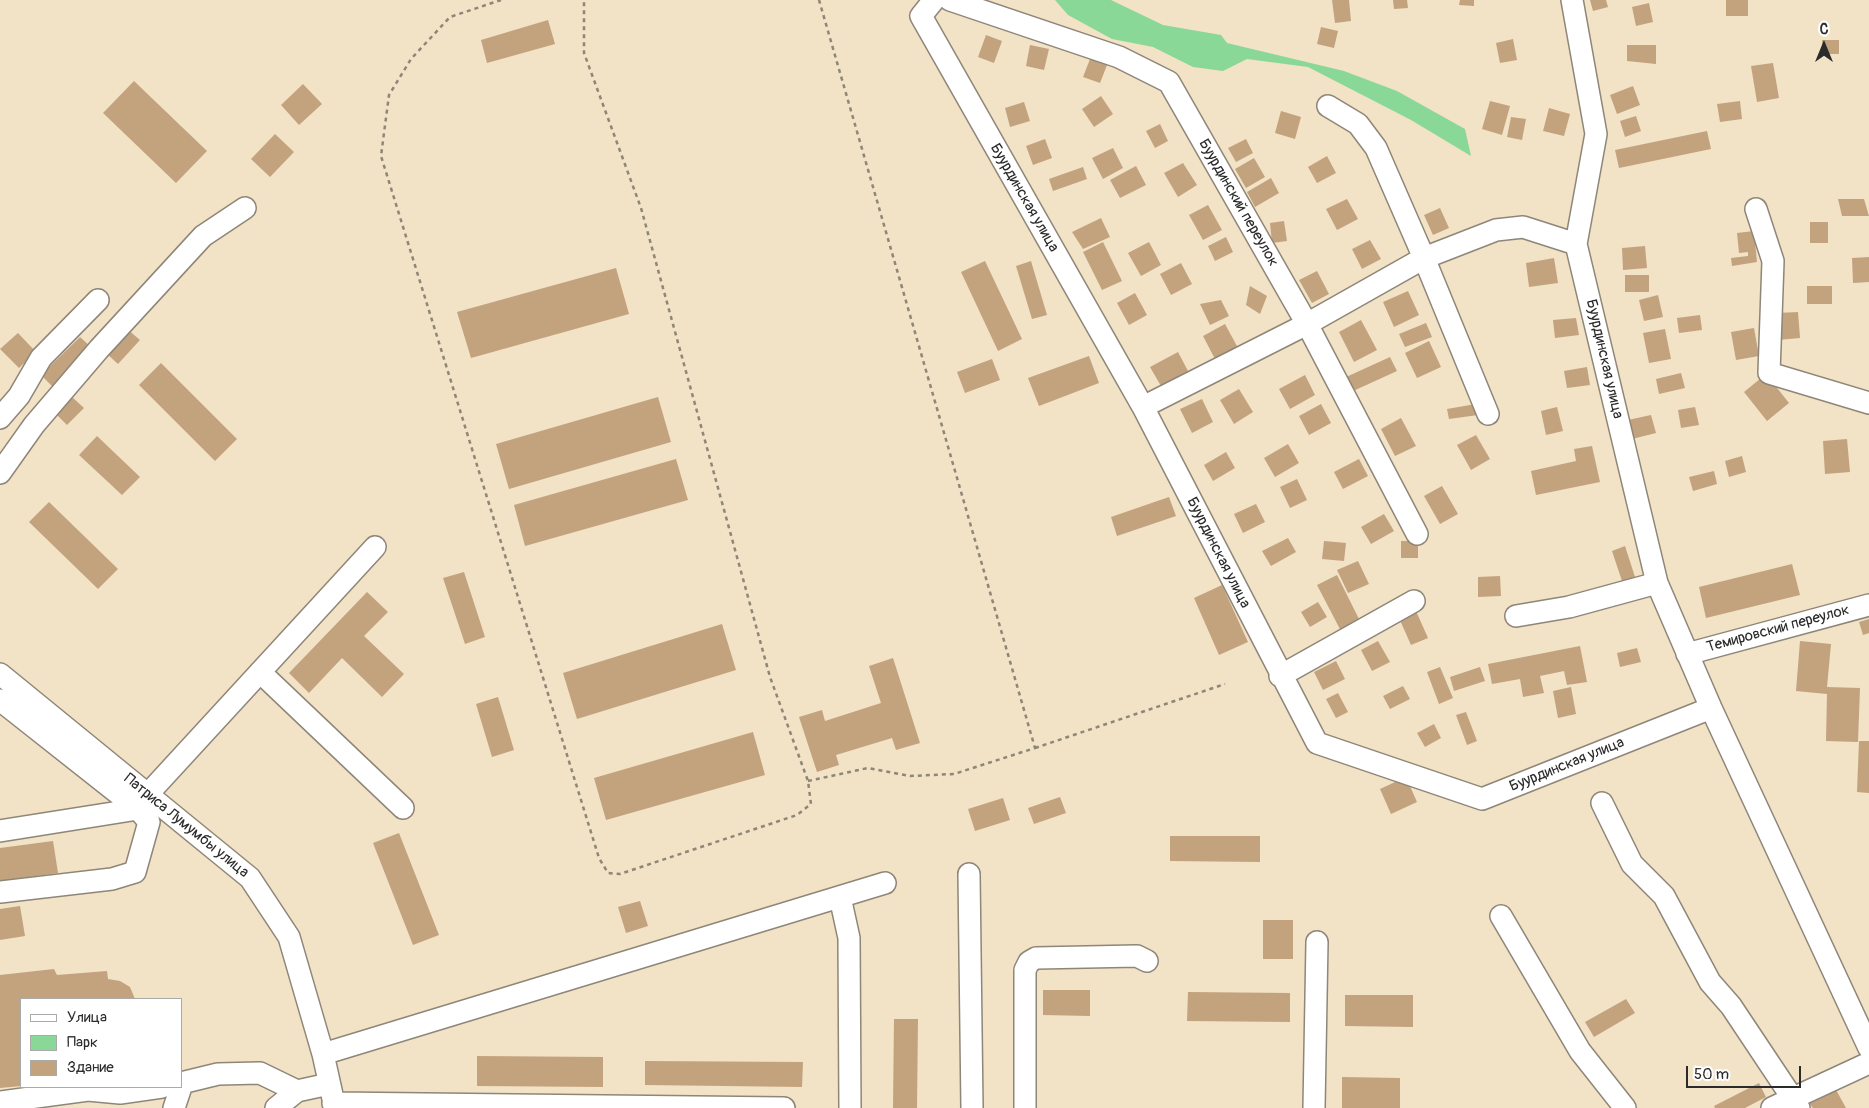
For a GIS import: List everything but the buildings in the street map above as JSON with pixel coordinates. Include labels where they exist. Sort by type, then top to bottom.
[{"type":"street","name":"Буурдинская улица","points":[[934,0],[921,16],[1143,406],[1280,676],[1317,743],[1482,799],[1711,708]]},
{"type":"street","name":"Буурдинский переулок","points":[[950,0],[1119,57],[1168,82],[1307,324],[1417,534]]},
{"type":"street","name":"Буурдинская улица","points":[[1572,0],[1596,134],[1576,244],[1657,583],[1711,708],[1869,1048]]},
{"type":"street","points":[[1328,106],[1358,124],[1376,148],[1424,258],[1488,414]]},
{"type":"street","points":[[0,473],[34,425],[125,320],[203,236],[245,208]]},
{"type":"street","points":[[1756,208],[1773,261],[1769,373],[1869,403]]},
{"type":"street","points":[[1143,406],[1307,324],[1424,258],[1496,230],[1523,227],[1576,244]]},
{"type":"street","points":[[0,418],[19,396],[41,358],[98,300]]},
{"type":"street","points":[[0,831],[146,801],[260,672],[375,547]]},
{"type":"street","points":[[1516,616],[1569,607],[1657,583]]},
{"type":"street","points":[[1280,676],[1414,601]]},
{"type":"street","name":"Темировский переулок","points":[[1688,654],[1869,605]]},
{"type":"street","points":[[260,672],[403,808]]},
{"type":"street","name":"Патриса Лумумбы улица","points":[[3,687],[146,801],[250,878],[289,937],[323,1054],[332,1098]]},
{"type":"street","points":[[0,892],[112,878],[135,872],[149,822],[146,801]]},
{"type":"street","points":[[1602,803],[1632,864],[1664,896],[1710,982],[1731,1006],[1796,1103]]},
{"type":"street","points":[[969,874],[972,1108]]},
{"type":"street","points":[[323,1054],[884,883]]},
{"type":"street","points":[[840,897],[849,938],[850,1108]]},
{"type":"street","points":[[1501,916],[1580,1051],[1625,1108]]},
{"type":"street","points":[[1314,1108],[1317,942]]},
{"type":"street","points":[[1025,1108],[1025,970],[1029,962],[1036,958],[1137,956],[1147,961]]},
{"type":"street","points":[[1772,1108],[1796,1103],[1869,1063]]},
{"type":"street","points":[[182,1084],[218,1074],[260,1073],[297,1091],[332,1098],[784,1108]]},
{"type":"street","points":[[0,1102],[88,1090],[120,1093],[155,1088]]},
{"type":"street","points":[[174,1108],[181,1088]]},
{"type":"street","points":[[276,1108],[297,1091]]},
{"type":"path","points":[[501,0],[450,17],[411,59],[389,95],[381,156],[599,858],[608,874],[620,874],[797,815],[811,804],[808,781],[770,677],[641,208],[584,53],[584,0]]},
{"type":"path","points":[[819,0],[1035,748]]},
{"type":"path","points":[[808,781],[868,768],[910,776],[954,774],[1226,684]]},
{"type":"green space","points":[[1055,0],[1111,0],[1163,25],[1221,35],[1227,43],[1344,71],[1397,91],[1465,129],[1471,156],[1411,120],[1308,67],[1247,59],[1223,71],[1193,67],[1153,47],[1112,39],[1068,15]]}]
